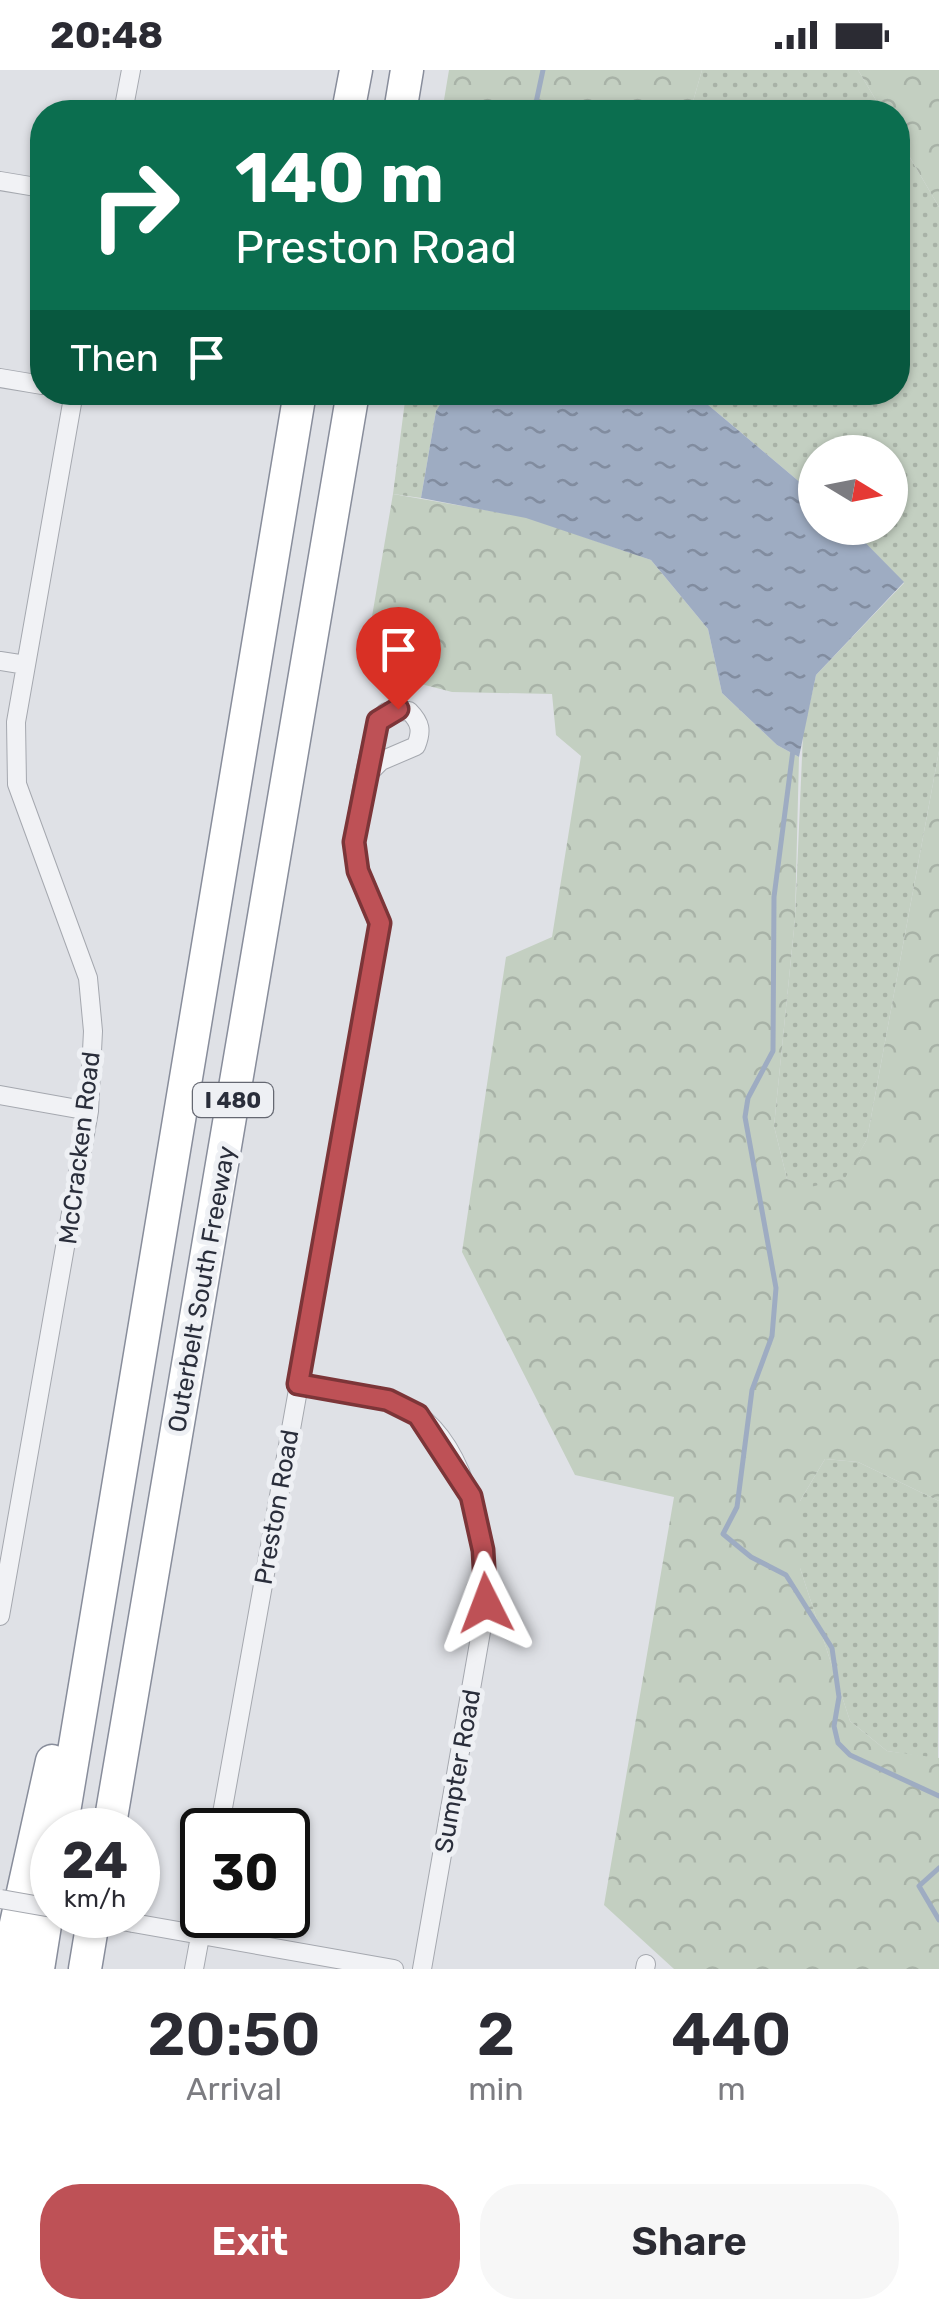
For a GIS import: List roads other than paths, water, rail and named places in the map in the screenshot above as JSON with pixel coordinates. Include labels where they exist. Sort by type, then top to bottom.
[{"type":"highway","points":[[350,100],[356,70]]},
{"type":"highway","points":[[402,100],[408,70]]},
{"type":"highway","name":"Outerbelt South Freeway","points":[[65,1808],[298,405]]},
{"type":"highway","name":"Outerbelt South Freeway","points":[[113,1808],[351,405]]},
{"type":"highway","points":[[6,1969],[155,1252]]},
{"type":"highway","points":[[38,1969],[43,1938]]},
{"type":"highway","points":[[85,1969],[89,1938]]},
{"type":"highway","points":[[107,1969],[116,1938]]},
{"type":"street","points":[[125,100],[131,70]]},
{"type":"street","points":[[0,182],[30,186]]},
{"type":"street","points":[[0,378],[30,383]]},
{"type":"street","name":"McCracken Road","points":[[0,1616],[89,1111],[94,1031],[88,978],[49,881],[17,784],[16,722],[72,405]]},
{"type":"street","points":[[0,661],[26,665]]},
{"type":"street","name":"Preston Road","points":[[223,1808],[376,950],[376,908],[355,858],[368,774]]},
{"type":"street","points":[[0,1095],[89,1111]]},
{"type":"street","name":"Sumpter Road","points":[[298,1384],[388,1400],[418,1415],[471,1496],[483,1550],[486,1603],[422,1969]]},
{"type":"street","points":[[1,1899],[30,1904]]},
{"type":"street","points":[[194,1969],[199,1938]]},
{"type":"street","points":[[217,1938],[394,1969]]},
{"type":"water","points":[[440,405],[708,405],[798,481],[798,545],[868,545],[904,582],[816,675],[799,757],[777,745],[722,693],[708,629],[651,560],[526,518],[421,498]]},
{"type":"waterway","points":[[537,100],[543,70]]},
{"type":"waterway","points":[[793,750],[774,897],[773,1051],[748,1098],[745,1117],[776,1288],[772,1336],[752,1390],[737,1507],[723,1534],[751,1557],[786,1575],[832,1648],[839,1697],[834,1726],[838,1743],[850,1755],[939,1796]]},
{"type":"waterway","points":[[939,1868],[919,1886],[939,1920]]}]
